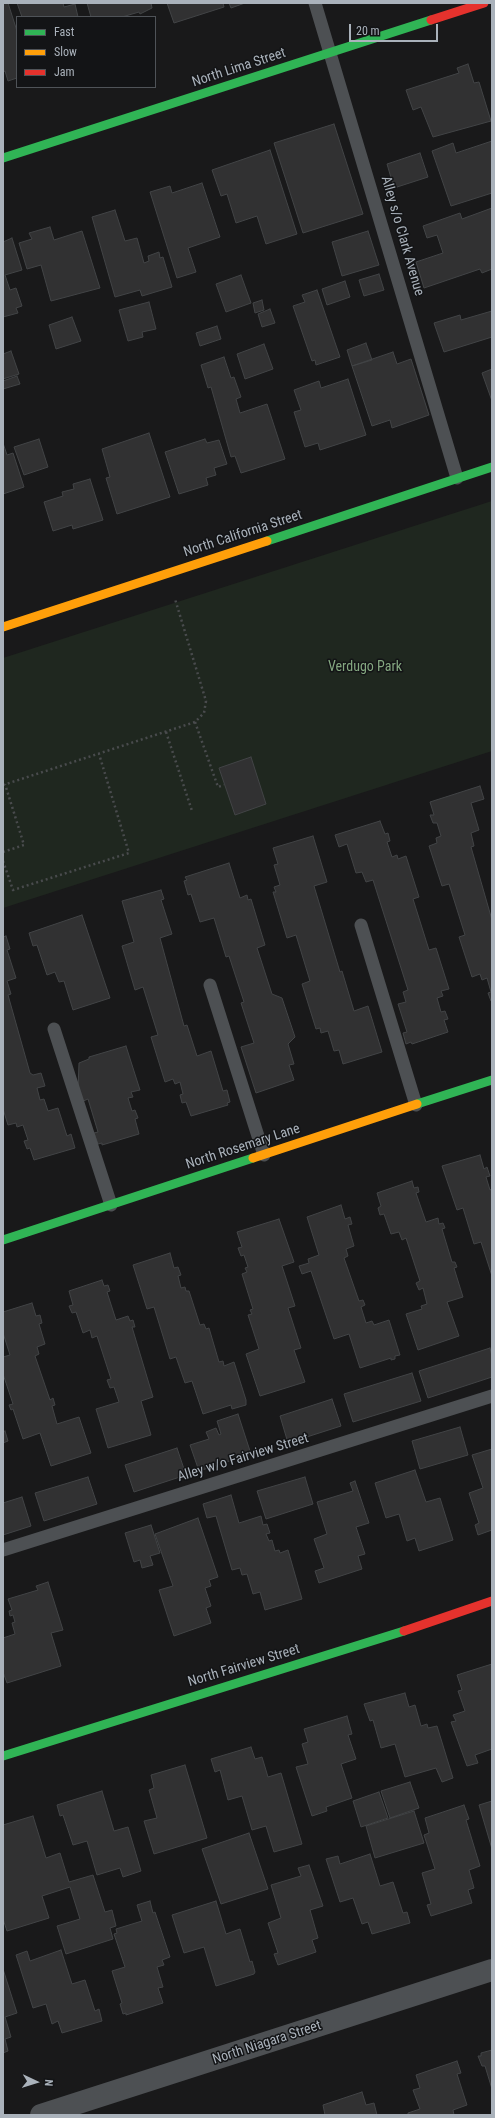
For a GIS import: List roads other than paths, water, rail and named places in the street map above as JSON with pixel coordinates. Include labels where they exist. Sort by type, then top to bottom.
[{"type":"street","name":"North Lima Street","points":[[3,158],[484,3]]},
{"type":"street","name":"North California Street","points":[[3,627],[492,467]]},
{"type":"street","name":"North Rosemary Lane","points":[[3,1240],[492,1080]]},
{"type":"street","name":"North Fairview Street","points":[[3,1756],[393,1634],[492,1601]]},
{"type":"street","name":"North Niagara Street","points":[[41,2115],[492,1970]]},
{"type":"lane","name":"Alley s/o Clark Avenue","points":[[315,3],[332,53],[457,478]]},
{"type":"lane","points":[[361,925],[416,1105]]},
{"type":"lane","points":[[210,985],[264,1155]]},
{"type":"lane","points":[[54,1029],[111,1205]]},
{"type":"lane","name":"Alley w/o Fairview Street","points":[[3,1550],[492,1396]]},
{"type":"park label","name":"Verdugo Park","points":[[365,667]]}]
